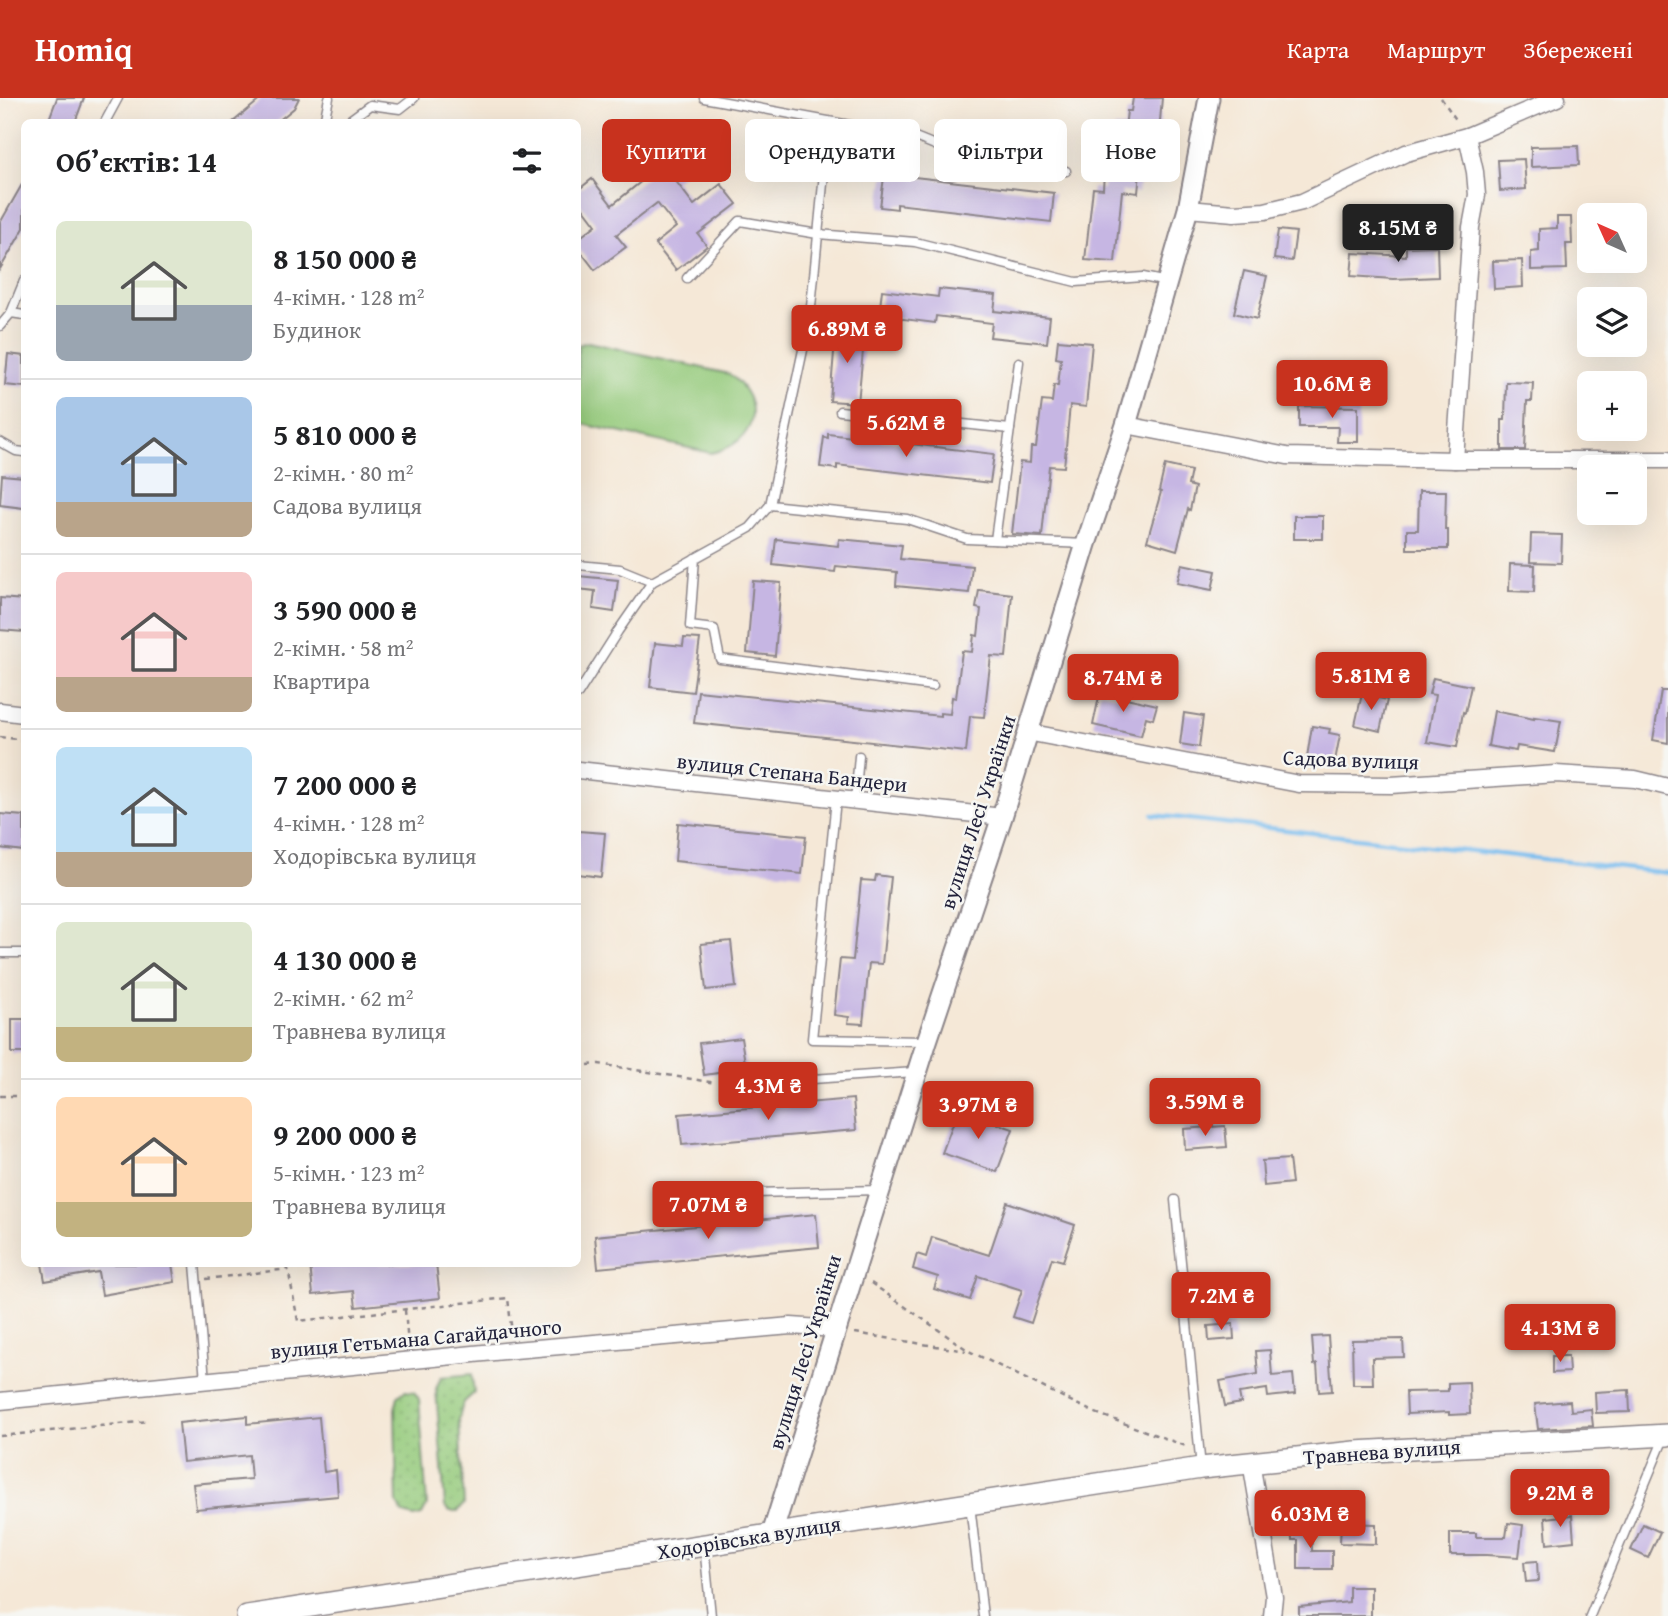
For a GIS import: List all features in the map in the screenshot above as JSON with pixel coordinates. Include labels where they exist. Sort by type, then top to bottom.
[{"type":"main road","name":"Травнева вулиця","points":[[1257,1461],[1355,1452],[1667,1435]]},
{"type":"main road","name":"Ходорівська вулиця","points":[[247,1616],[327,1610],[704,1545],[970,1505],[1200,1459],[1257,1461]]},
{"type":"street","name":"вулиця Лесі Українки","points":[[772,1534],[928,1041],[1031,733],[1086,544],[1132,427],[1167,282],[1188,209],[1209,98]]},
{"type":"street","points":[[1188,209],[1234,213],[1265,211],[1302,202],[1406,153],[1467,136],[1557,98]]},
{"type":"street","points":[[1455,460],[1471,227],[1478,195],[1467,136]]},
{"type":"street","points":[[1132,427],[1287,456],[1455,460],[1668,460]]},
{"type":"street","points":[[0,711],[21,714]]},
{"type":"street","name":"Садова вулиця","points":[[1031,733],[1299,783],[1391,785],[1556,774],[1635,779],[1668,787]]},
{"type":"street","name":"вулиця Степана Бандери","points":[[581,770],[1002,817]]},
{"type":"street","name":"вулиця Гетьмана Сагайдачного","points":[[0,1400],[792,1326],[836,1329]]},
{"type":"street","points":[[1257,1461],[1274,1597],[1272,1616]]},
{"type":"lane","points":[[107,119],[118,98]]},
{"type":"lane","points":[[325,119],[329,98]]},
{"type":"lane","points":[[351,119],[370,105],[400,108],[414,98]]},
{"type":"lane","points":[[706,98],[818,119]]},
{"type":"lane","points":[[581,689],[652,582],[750,528],[770,505],[810,317],[823,182]]},
{"type":"lane","points":[[687,278],[740,221],[818,234],[915,242],[1076,282],[1143,277],[1167,282]]},
{"type":"lane","points":[[0,326],[11,313],[21,288]]},
{"type":"lane","points":[[11,313],[21,315]]},
{"type":"lane","points":[[995,540],[1018,362]]},
{"type":"lane","points":[[840,411],[1010,429]]},
{"type":"lane","points":[[0,442],[21,452]]},
{"type":"lane","points":[[770,505],[907,519],[967,538],[1086,544]]},
{"type":"lane","points":[[695,558],[690,626],[713,629],[720,659],[933,686]]},
{"type":"lane","points":[[581,565],[620,569],[652,582]]},
{"type":"lane","points":[[855,801],[859,756]]},
{"type":"lane","points":[[836,799],[812,1039],[928,1041]]},
{"type":"lane","points":[[0,953],[21,953]]},
{"type":"lane","points":[[726,1085],[918,1072]]},
{"type":"lane","points":[[753,1193],[880,1190]]},
{"type":"lane","points":[[1175,1200],[1200,1459]]},
{"type":"lane","points":[[195,1267],[205,1380]]},
{"type":"lane","points":[[1590,1616],[1667,1435]]},
{"type":"lane","points":[[970,1505],[983,1616]]},
{"type":"lane","points":[[704,1545],[711,1616]]},
{"type":"path","points":[[1441,98],[1467,136]]},
{"type":"path","points":[[0,737],[21,740]]},
{"type":"path","points":[[581,1066],[600,1064],[726,1085]]},
{"type":"path","points":[[0,1096],[21,1096]]},
{"type":"path","points":[[196,1281],[288,1269],[298,1321],[508,1298],[514,1350]]},
{"type":"path","points":[[854,1271],[969,1351],[1093,1412],[1200,1459]]},
{"type":"path","points":[[405,1310],[409,1360]]},
{"type":"path","points":[[836,1329],[969,1351]]},
{"type":"path","points":[[0,1436],[149,1421]]},
{"type":"green space","points":[[588,342],[729,374],[749,397],[751,421],[738,441],[711,453],[581,424],[581,344]]},
{"type":"green space","points":[[472,1374],[474,1393],[463,1403],[459,1419],[464,1504],[458,1511],[450,1511],[445,1507],[436,1389],[441,1377]]},
{"type":"green space","points":[[405,1391],[414,1392],[419,1399],[427,1505],[422,1515],[414,1517],[403,1514],[397,1504],[395,1409],[398,1396]]},
{"type":"building","points":[[57,98],[84,98],[76,119],[49,119]]},
{"type":"building","points":[[262,98],[299,98],[294,108],[281,119],[237,119]]},
{"type":"building","points":[[1133,98],[1162,98],[1160,119],[1126,119],[1127,111],[1131,111]]},
{"type":"building","points":[[1578,146],[1579,165],[1531,167],[1531,147]]},
{"type":"building","points":[[1524,159],[1526,189],[1500,191],[1498,160]]},
{"type":"building","points":[[920,178],[934,179],[934,182],[958,182],[1054,193],[1051,222],[897,204],[897,209],[880,207],[883,182],[920,182]]},
{"type":"building","points":[[592,179],[612,205],[640,182],[677,182],[694,205],[721,184],[737,204],[698,234],[707,246],[676,270],[655,244],[676,227],[657,203],[616,235],[626,247],[595,270],[581,252],[581,237],[596,225],[581,205],[581,188]]},
{"type":"building","points":[[1103,182],[1139,182],[1138,193],[1122,191],[1115,262],[1085,260],[1093,188],[1103,189]]},
{"type":"building","points":[[21,186],[21,233],[0,269],[0,223]]},
{"type":"building","points":[[1557,217],[1571,217],[1572,244],[1566,244],[1567,269],[1531,270],[1531,252],[1539,251],[1539,229],[1557,228]]},
{"type":"building","points":[[1278,230],[1296,232],[1292,261],[1274,259]]},
{"type":"building","points":[[1437,246],[1438,277],[1393,279],[1351,276],[1353,253],[1406,256],[1406,247]]},
{"type":"building","points":[[1522,260],[1523,287],[1494,289],[1493,261]]},
{"type":"building","points":[[1244,271],[1267,276],[1257,319],[1234,313]]},
{"type":"building","points":[[939,289],[996,295],[994,311],[1050,317],[1047,343],[990,337],[992,323],[936,316],[935,323],[879,316],[882,290],[938,297]]},
{"type":"building","points":[[836,328],[865,330],[858,403],[830,401]]},
{"type":"building","points":[[1058,340],[1092,343],[1086,407],[1070,405],[1064,467],[1049,466],[1042,536],[1012,534],[1020,462],[1030,463],[1031,447],[1036,447],[1042,401],[1052,402],[1054,385],[1058,385],[1061,359],[1056,358]]},
{"type":"building","points":[[8,354],[21,356],[21,387],[5,385]]},
{"type":"building","points":[[1506,382],[1533,383],[1532,401],[1527,401],[1525,450],[1502,450]]},
{"type":"building","points":[[1299,406],[1358,407],[1358,442],[1337,442],[1338,427],[1299,427]]},
{"type":"building","points":[[828,434],[994,454],[990,483],[837,465],[837,469],[820,467],[824,437],[828,438]]},
{"type":"building","points":[[1165,465],[1191,471],[1188,485],[1195,487],[1177,550],[1147,541],[1161,492],[1159,491]]},
{"type":"building","points":[[2,475],[21,477],[21,508],[0,505]]},
{"type":"building","points":[[1419,491],[1446,491],[1445,530],[1448,530],[1448,549],[1407,549],[1407,530],[1418,530]]},
{"type":"building","points":[[1294,516],[1323,516],[1323,539],[1294,539]]},
{"type":"building","points":[[1531,534],[1562,535],[1561,563],[1530,562]]},
{"type":"building","points":[[776,539],[838,546],[839,539],[902,545],[900,559],[972,566],[969,593],[896,586],[897,572],[836,566],[835,572],[773,565]]},
{"type":"building","points":[[1182,564],[1216,571],[1212,590],[1177,583]]},
{"type":"building","points":[[1510,564],[1535,565],[1534,592],[1509,591]]},
{"type":"building","points":[[581,576],[618,580],[614,612],[593,609],[595,591],[581,589]]},
{"type":"building","points":[[753,581],[781,583],[775,656],[747,653]]},
{"type":"building","points":[[979,590],[1012,594],[1006,657],[991,656],[984,717],[970,716],[966,752],[694,723],[698,691],[940,716],[940,713],[950,714],[952,697],[956,698],[962,651],[972,652],[974,635],[978,636],[981,609],[976,608]]},
{"type":"building","points":[[0,598],[21,600],[21,632],[0,630]]},
{"type":"building","points":[[684,638],[700,639],[693,692],[650,687],[655,643],[683,646]]},
{"type":"building","points":[[1433,678],[1471,686],[1457,747],[1427,742],[1435,695],[1429,694]]},
{"type":"building","points":[[1661,691],[1668,691],[1668,743],[1653,740]]},
{"type":"building","points":[[1100,692],[1157,705],[1153,719],[1146,717],[1141,736],[1093,725]]},
{"type":"building","points":[[1362,694],[1387,700],[1380,731],[1355,725]]},
{"type":"building","points":[[1494,711],[1561,721],[1555,752],[1517,746],[1516,751],[1488,746]]},
{"type":"building","points":[[1184,713],[1203,716],[1199,747],[1180,744]]},
{"type":"building","points":[[1312,726],[1330,729],[1329,733],[1340,735],[1335,761],[1307,757]]},
{"type":"building","points":[[0,814],[21,816],[21,851],[0,848]]},
{"type":"building","points":[[678,823],[806,836],[802,874],[675,861]]},
{"type":"building","points":[[581,831],[605,833],[601,877],[581,874]]},
{"type":"building","points":[[876,875],[891,877],[882,964],[869,963],[863,1024],[848,1023],[849,1017],[834,1015],[840,959],[853,960],[861,880],[875,881]]},
{"type":"building","points":[[731,941],[736,987],[706,990],[701,944]]},
{"type":"building","points":[[12,1019],[21,1019],[21,1053],[12,1053]]},
{"type":"building","points":[[741,1038],[746,1069],[704,1075],[699,1043]]},
{"type":"building","points":[[853,1099],[856,1130],[682,1145],[679,1114]]},
{"type":"building","points":[[958,1110],[1013,1129],[997,1172],[942,1153]]},
{"type":"building","points":[[1225,1126],[1227,1147],[1185,1150],[1184,1129]]},
{"type":"building","points":[[1289,1159],[1292,1183],[1264,1186],[1262,1161]]},
{"type":"building","points":[[1007,1202],[1075,1225],[1063,1261],[1052,1258],[1031,1323],[1013,1317],[1022,1290],[978,1276],[970,1300],[934,1289],[938,1277],[913,1269],[917,1254],[926,1257],[932,1237],[989,1255]]},
{"type":"building","points":[[816,1214],[819,1247],[598,1268],[595,1236]]},
{"type":"building","points":[[43,1267],[172,1267],[175,1282],[102,1295],[98,1272],[45,1281]]},
{"type":"building","points":[[310,1267],[436,1267],[440,1298],[356,1307],[354,1291],[313,1295]]},
{"type":"building","points":[[1233,1324],[1234,1339],[1209,1341],[1208,1326]]},
{"type":"building","points":[[1328,1336],[1332,1391],[1319,1392],[1312,1337]]},
{"type":"building","points":[[1403,1339],[1404,1357],[1372,1358],[1373,1384],[1353,1384],[1352,1340]]},
{"type":"building","points":[[1270,1350],[1272,1376],[1293,1374],[1295,1394],[1268,1397],[1267,1389],[1239,1393],[1241,1403],[1225,1406],[1220,1381],[1258,1374],[1256,1351]]},
{"type":"building","points":[[1552,1356],[1568,1356],[1569,1372],[1552,1373]]},
{"type":"building","points":[[1469,1382],[1470,1414],[1407,1414],[1406,1392],[1448,1391],[1448,1383]]},
{"type":"building","points":[[1629,1390],[1630,1412],[1596,1413],[1595,1392]]},
{"type":"building","points":[[1570,1401],[1571,1411],[1591,1409],[1593,1426],[1538,1429],[1535,1404]]},
{"type":"building","points":[[247,1416],[247,1424],[319,1417],[324,1472],[336,1470],[338,1496],[196,1509],[193,1484],[251,1479],[249,1455],[183,1462],[179,1423]]},
{"type":"building","points":[[1572,1515],[1574,1541],[1547,1544],[1545,1518]]},
{"type":"building","points":[[1341,1523],[1376,1524],[1376,1544],[1340,1543]]},
{"type":"building","points":[[1508,1523],[1523,1525],[1519,1557],[1450,1555],[1450,1533],[1476,1533],[1476,1537],[1506,1537]]},
{"type":"building","points":[[1311,1524],[1312,1551],[1332,1551],[1332,1569],[1298,1569],[1298,1540],[1292,1540],[1291,1525]]},
{"type":"building","points":[[1643,1524],[1660,1532],[1648,1558],[1631,1550]]},
{"type":"building","points":[[1537,1561],[1538,1581],[1526,1582],[1524,1562]]},
{"type":"building","points":[[1349,1587],[1371,1587],[1371,1616],[1299,1616],[1299,1607],[1349,1602]]},
{"type":"waterway","points":[[1153,815],[1668,873]]}]
